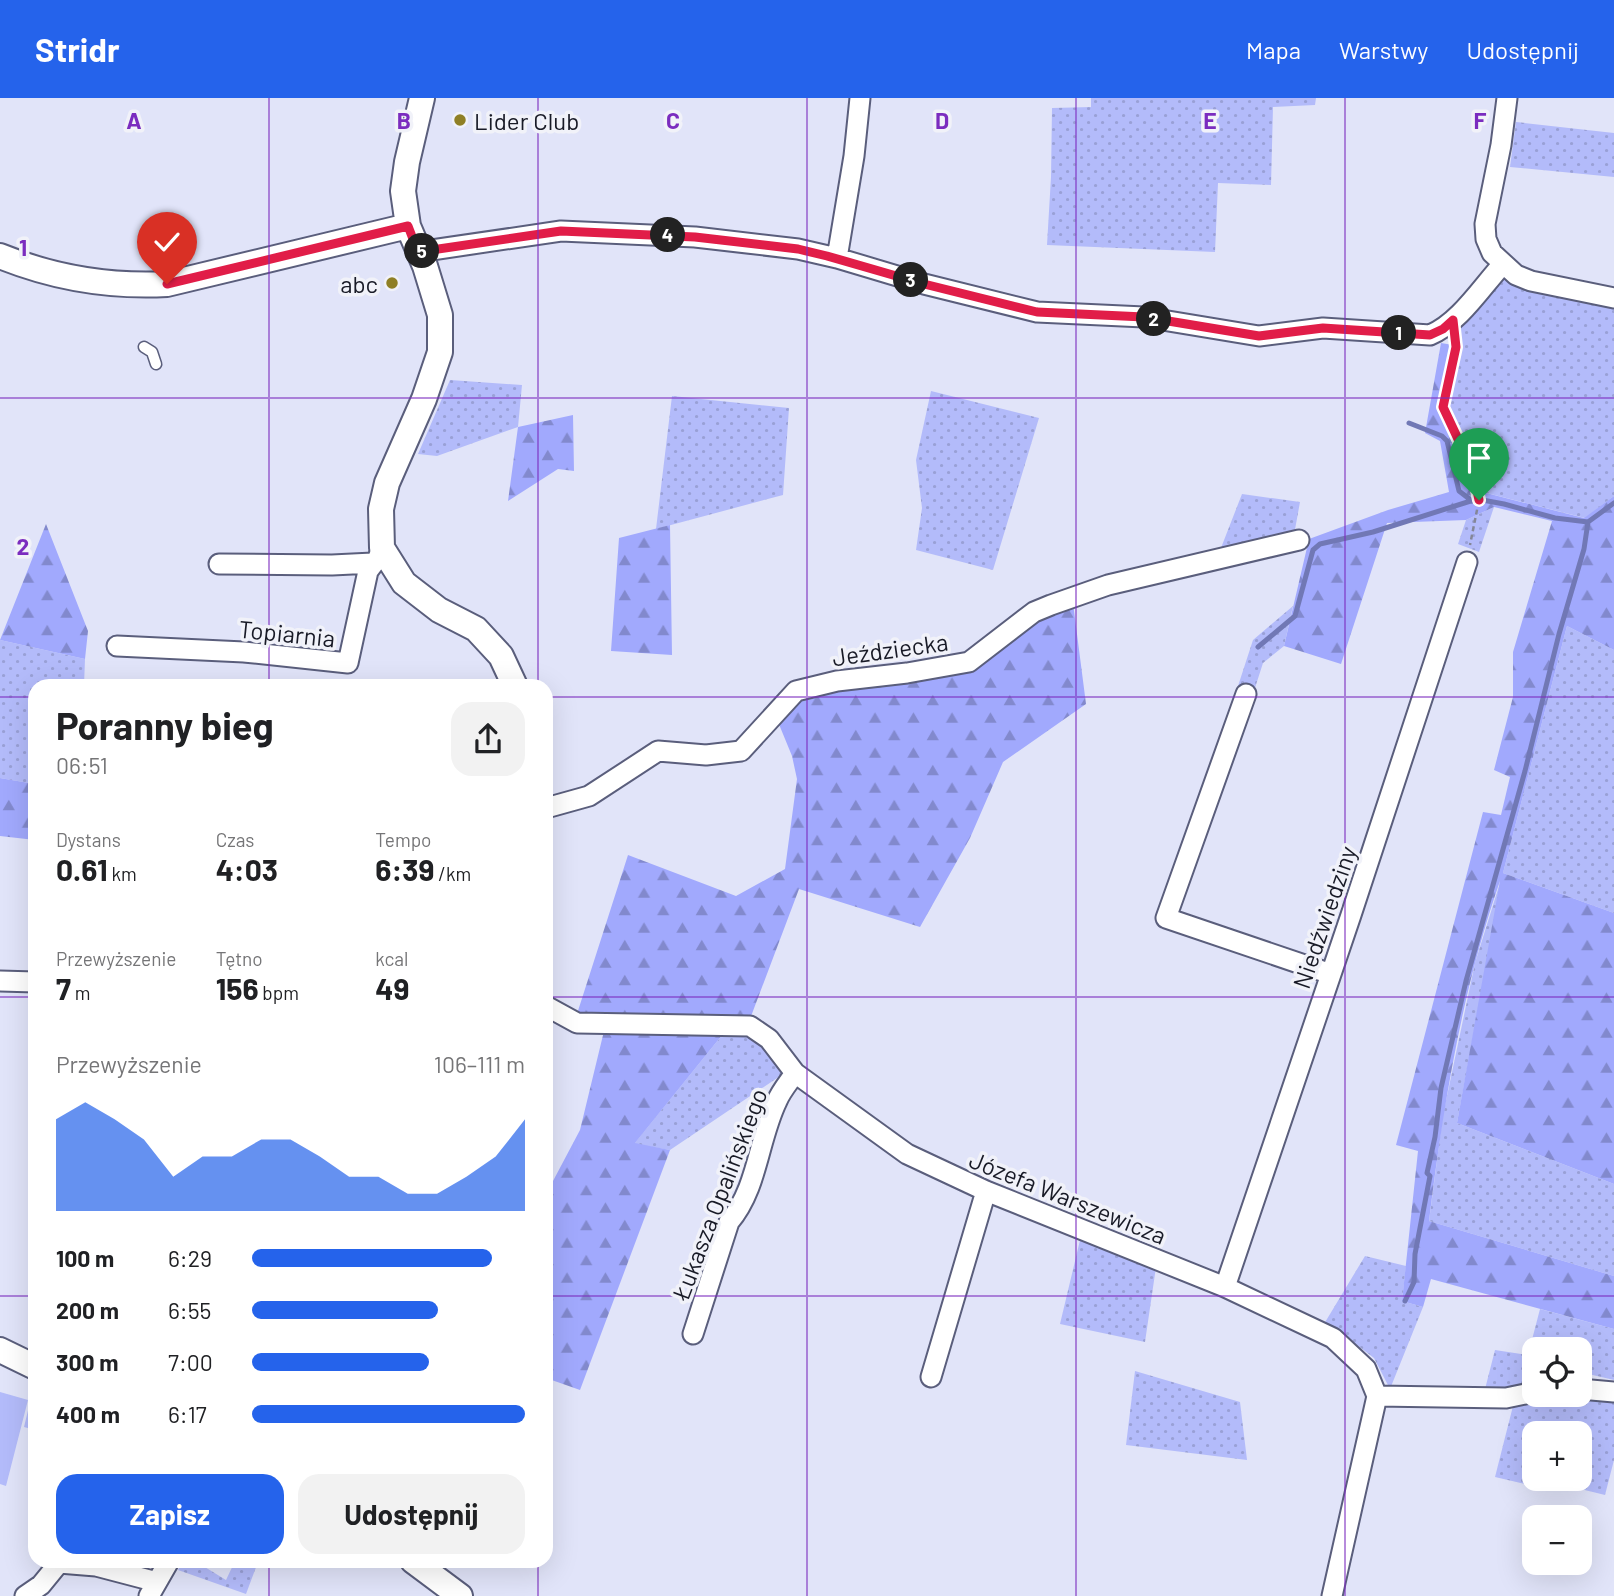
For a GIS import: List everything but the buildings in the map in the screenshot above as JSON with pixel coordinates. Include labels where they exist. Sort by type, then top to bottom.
[{"type":"street","points":[[422,98],[403,183],[408,226],[440,315],[440,352],[425,399],[387,483],[381,509],[378,555],[404,583],[439,610],[476,629],[501,656],[512,679]]},
{"type":"street","points":[[837,258],[854,156],[860,98]]},
{"type":"street","points":[[1507,98],[1501,145],[1485,224],[1486,239],[1492,253],[1502,265],[1531,281],[1614,298]]},
{"type":"street","points":[[0,256],[32,269],[78,280],[127,286],[167,284],[408,226]]},
{"type":"street","points":[[418,252],[561,231],[721,239],[798,249],[837,258],[924,284],[1037,312],[1144,317],[1259,336],[1323,328],[1430,335],[1453,320],[1502,265]]},
{"type":"street","name":"Jeździecka","points":[[553,806],[589,796],[658,751],[706,755],[741,751],[796,691],[837,681],[969,662],[1034,612],[1051,605],[1108,584],[1298,540]]},
{"type":"street","points":[[219,564],[332,565],[378,555]]},
{"type":"street","name":"Topiarnia","points":[[117,646],[244,652],[348,663],[368,571],[378,555]]},
{"type":"street","name":"Niedźwiedziny","points":[[1225,1287],[1466,562]]},
{"type":"street","points":[[1246,694],[1166,918],[1331,974]]},
{"type":"street","points":[[0,981],[28,982]]},
{"type":"street","name":"Józefa Warszewicza","points":[[553,1010],[578,1023],[750,1026],[769,1039],[795,1073],[907,1154],[986,1191],[1225,1287],[1333,1338],[1366,1369],[1377,1396]]},
{"type":"street","name":"Łukasza Opalińskiego","points":[[693,1334],[729,1223],[740,1210],[777,1101],[795,1073]]},
{"type":"street","points":[[931,1377],[986,1191]]},
{"type":"street","points":[[0,1350],[28,1364]]},
{"type":"street","points":[[1592,1390],[1614,1392]]},
{"type":"street","points":[[1332,1596],[1377,1396],[1506,1398],[1522,1395]]},
{"type":"street","points":[[25,1596],[41,1585],[54,1568]]},
{"type":"street","points":[[101,1568],[153,1589],[165,1568]]},
{"type":"street","points":[[422,1568],[460,1596]]},
{"type":"lane","points":[[144,347],[152,352],[156,364]]},
{"type":"path","points":[[1453,320],[1456,347],[1443,407],[1473,471],[1479,500],[1466,562]]},
{"type":"shaded area","points":[[1091,98],[1316,98],[1315,105],[1273,107],[1271,185],[1218,183],[1215,252],[1047,245],[1052,108],[1091,107]]},
{"type":"shaded area","points":[[1516,122],[1614,133],[1614,177],[1510,167]]},
{"type":"shaded area","points":[[1503,278],[1614,306],[1614,496],[1585,518],[1467,488],[1441,408],[1453,345],[1470,309],[1490,283]]},
{"type":"shaded area","points":[[450,380],[522,385],[518,427],[437,456],[418,454]]},
{"type":"shaded area","points":[[931,391],[1039,418],[993,570],[916,550],[922,508],[916,460]]},
{"type":"shaded area","points":[[672,396],[789,408],[783,495],[656,529]]},
{"type":"shaded area","points":[[1242,494],[1300,502],[1294,535],[1219,553]]},
{"type":"shaded area","points":[[1494,507],[1479,552],[1458,544],[1466,520]]},
{"type":"shaded area","points":[[1293,606],[1284,646],[1263,663],[1254,691],[1238,686],[1253,640]]},
{"type":"shaded area","points":[[1567,626],[1614,650],[1614,913],[1503,873]]},
{"type":"shaded area","points":[[0,640],[85,659],[84,679],[28,679],[28,783],[0,778]]},
{"type":"shaded area","points":[[1503,873],[1457,1123],[1614,1184],[1614,1276],[1429,1221],[1443,1115],[1475,963]]},
{"type":"shaded area","points":[[723,1034],[750,1034],[789,1070],[670,1150],[634,1144]]},
{"type":"shaded area","points":[[1081,1236],[1156,1267],[1145,1342],[1060,1324]]},
{"type":"shaded area","points":[[1365,1256],[1406,1266],[1402,1301],[1423,1307],[1390,1389],[1374,1358],[1344,1335],[1324,1324]]},
{"type":"shaded area","points":[[1540,1309],[1614,1329],[1614,1380],[1592,1375],[1592,1337],[1533,1337]]},
{"type":"shaded area","points":[[1495,1350],[1522,1354],[1522,1386],[1484,1393]]},
{"type":"shaded area","points":[[1135,1371],[1240,1402],[1247,1460],[1126,1445]]},
{"type":"shaded area","points":[[0,1392],[28,1400],[6,1486],[0,1484]]},
{"type":"shaded area","points":[[1592,1396],[1614,1397],[1614,1460],[1605,1495],[1589,1491],[1592,1491],[1592,1421],[1522,1421],[1522,1483],[1495,1477],[1513,1406],[1522,1404],[1522,1407],[1592,1407]]},
{"type":"shaded area","points":[[28,1410],[28,1428],[24,1427]]},
{"type":"shaded area","points":[[206,1568],[226,1580],[232,1568],[256,1568],[246,1594],[178,1570]]},
{"type":"green space","points":[[1441,343],[1453,345],[1441,408],[1467,488],[1584,518],[1614,496],[1614,650],[1567,626],[1503,873],[1614,913],[1614,1184],[1457,1123],[1500,881],[1475,964],[1456,1049],[1429,1221],[1614,1276],[1614,1329],[1431,1279],[1423,1307],[1402,1301],[1418,1151],[1396,1145],[1483,812],[1501,815],[1510,777],[1494,770],[1513,697],[1513,652],[1552,521],[1494,507],[1466,520],[1387,523],[1341,664],[1284,646],[1309,539],[1388,510],[1449,492],[1440,441],[1425,433]]},
{"type":"green space","points":[[573,415],[574,471],[558,469],[508,501],[518,427]]},
{"type":"green space","points":[[46,524],[88,631],[85,659],[0,640]]},
{"type":"green space","points":[[670,525],[672,655],[611,651],[619,538]]},
{"type":"green space","points":[[1073,603],[1086,704],[1003,762],[970,838],[920,927],[799,889],[750,1019],[576,1017],[628,855],[736,896],[785,869],[797,779],[792,756],[776,717],[798,696],[970,670],[1017,628]]},
{"type":"green space","points":[[0,778],[28,783],[28,839],[0,836]]},
{"type":"green space","points":[[604,1031],[723,1034],[635,1143],[670,1150],[580,1390],[553,1380],[553,1181],[580,1130]]},
{"type":"waterway","points":[[1409,423],[1442,436],[1447,441],[1459,491],[1472,501]]},
{"type":"waterway","points":[[1258,647],[1295,616],[1313,550],[1320,544],[1373,532],[1477,499],[1555,518],[1588,522],[1614,503]]},
{"type":"waterway","points":[[1405,1301],[1414,1282],[1415,1254],[1430,1176],[1427,1173],[1441,1088],[1466,981],[1525,771],[1559,634],[1584,549],[1588,522]]},
{"type":"place","name":"Lider Club","points":[[460,120]]},
{"type":"place","name":"abc","points":[[392,283]]},
{"type":"route","points":[[167,284],[408,226],[418,252],[561,231],[704,238],[798,249],[1037,312],[1144,317],[1259,336],[1323,328],[1430,335],[1453,320],[1456,347],[1443,407],[1473,471],[1479,500]]}]
